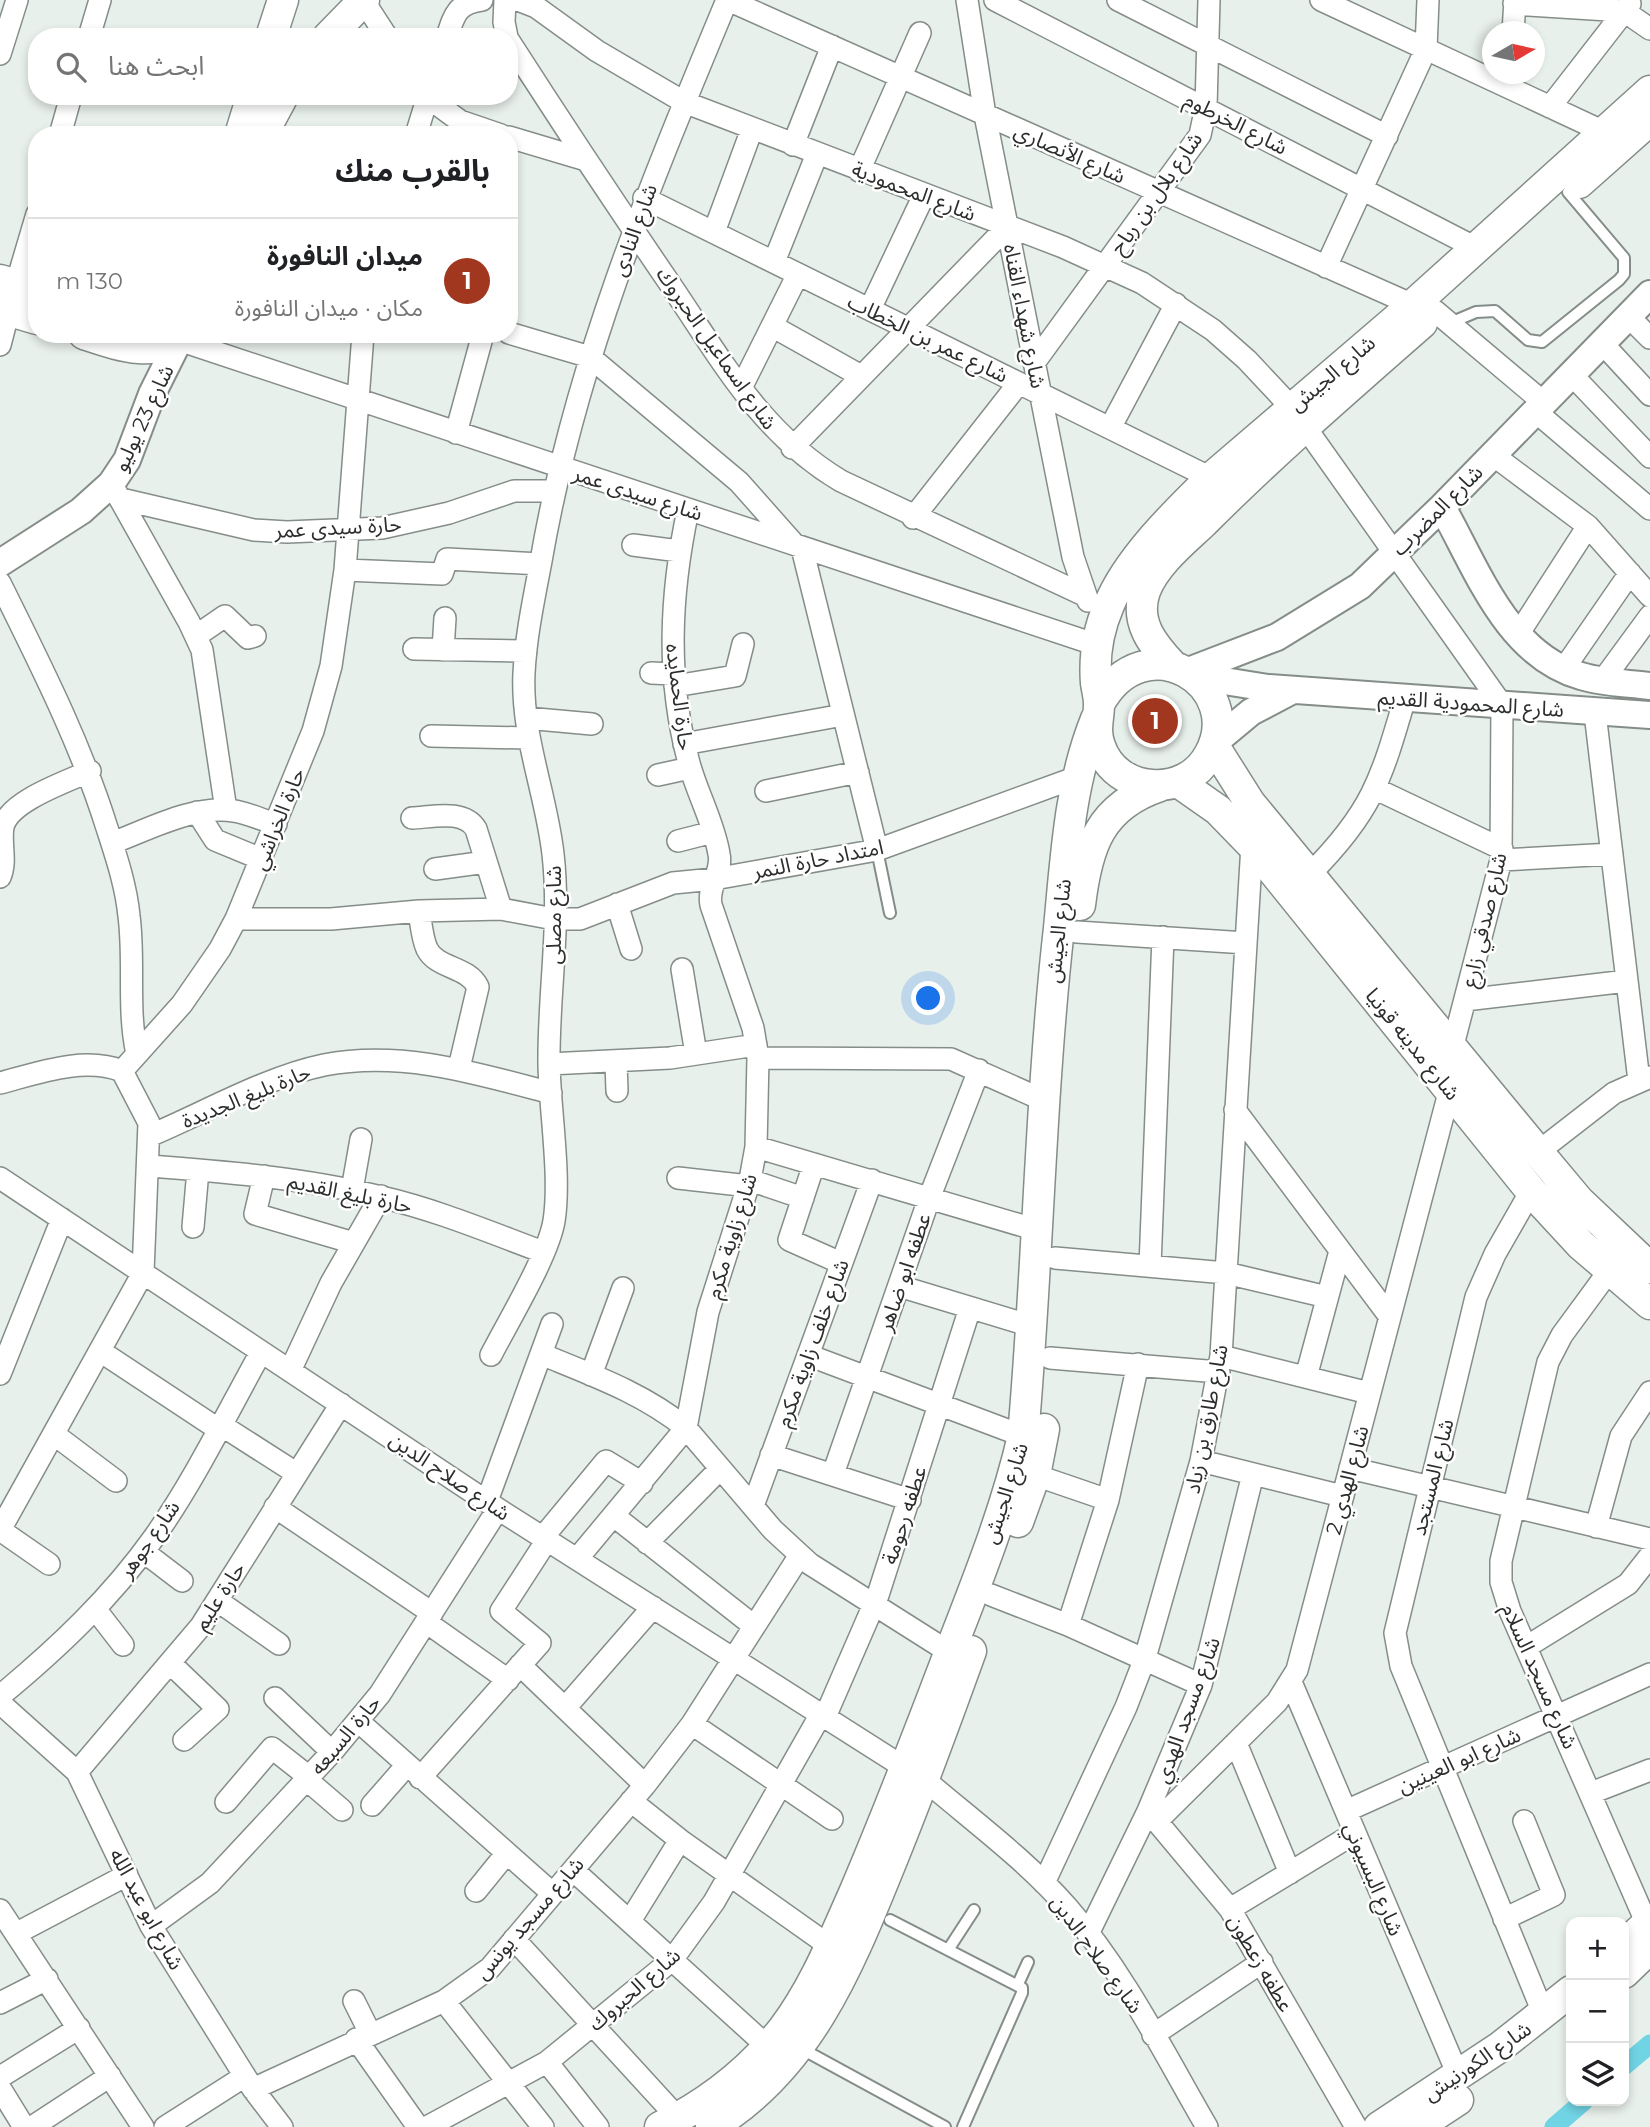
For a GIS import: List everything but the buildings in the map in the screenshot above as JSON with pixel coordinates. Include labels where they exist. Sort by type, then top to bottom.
[{"type":"main road","points":[[274,28],[284,0]]},
{"type":"main road","points":[[337,20],[363,0]]},
{"type":"main road","name":"شارع الجيش","points":[[1433,313],[1476,248],[1650,91]]},
{"type":"main road","points":[[243,126],[249,105]]},
{"type":"main road","points":[[267,126],[278,105]]},
{"type":"main road","name":"شارع الجيش","points":[[711,2127],[764,2086],[799,2047],[832,1963],[991,1595],[1035,1475],[1043,1433],[1050,1358],[1055,1258],[1043,1100],[1047,1037],[1077,777],[1098,712],[1096,665],[1099,636],[1121,582],[1182,507],[1211,478],[1298,417],[1433,313],[1568,192],[1646,130]]},
{"type":"main road","points":[[116,343],[137,349],[156,349],[170,343]]},
{"type":"main road","name":"شارع الجيش","points":[[1184,671],[1149,637],[1143,623],[1145,591],[1152,577],[1257,469],[1298,417]]},
{"type":"main road","points":[[1146,666],[1184,671],[1214,706],[1214,744],[1200,768],[1169,784],[1131,780],[1108,762],[1097,734],[1098,712],[1121,676],[1146,666]]},
{"type":"main road","name":"شارع مدينه قونيا","points":[[1214,744],[1243,794],[1452,1049],[1579,1201],[1650,1268]]},
{"type":"main road","name":"شارع الجيش","points":[[915,1774],[949,1652],[1006,1497],[1023,1436],[1037,1230],[1049,1173],[1088,854],[1104,823],[1129,800],[1169,784]]},
{"type":"main road","name":"شارع مدينه قونيا","points":[[1169,784],[1218,810],[1252,845],[1531,1191],[1609,1271],[1650,1304]]},
{"type":"main road","points":[[1629,1942],[1649,1931]]},
{"type":"main road","points":[[1629,1965],[1649,1931]]},
{"type":"main road","name":"شارع الجيش","points":[[669,2122],[720,2092],[768,2047],[832,1963]]},
{"type":"main road","name":"شارع الكورنيش","points":[[1379,2127],[1458,2075],[1558,2016]]},
{"type":"main road","name":"شارع الكورنيش","points":[[1417,2127],[1517,2059],[1558,2016]]},
{"type":"street","points":[[0,54],[17,0]]},
{"type":"street","points":[[92,28],[100,0]]},
{"type":"street","points":[[363,0],[381,28]]},
{"type":"street","points":[[451,28],[458,9],[469,1],[482,0]]},
{"type":"street","name":"شارع اسماعيل الحبروك","points":[[504,28],[505,0]]},
{"type":"street","name":"شارع المحمودية","points":[[519,0],[536,7],[597,51],[684,102],[1105,265],[1176,304],[1247,360],[1298,417],[1502,705]]},
{"type":"street","name":"شارع النادى","points":[[558,467],[590,357],[644,198],[727,0]]},
{"type":"street","name":"شارع الأنصاري","points":[[727,0],[1433,313],[1650,509]]},
{"type":"street","name":"شارع شهداء القناه","points":[[967,0],[985,115],[1073,557],[1099,636]]},
{"type":"street","name":"شارع الخرطوم","points":[[995,0],[1476,248]]},
{"type":"street","points":[[1118,0],[1387,136]]},
{"type":"street","name":"شارع بلال بن رباح","points":[[1034,363],[1200,135],[1206,107],[1209,0]]},
{"type":"street","points":[[1326,267],[1426,49],[1428,0]]},
{"type":"street","points":[[1514,21],[1515,2],[1629,6],[1650,29]]},
{"type":"street","points":[[1334,3],[1426,49],[1482,70]]},
{"type":"street","points":[[1550,107],[1629,6]]},
{"type":"street","points":[[859,171],[920,33]]},
{"type":"street","points":[[793,145],[832,46]]},
{"type":"street","name":"شارع اسماعيل الحبروك","points":[[518,55],[586,160],[741,388],[758,412],[792,448],[841,481],[1086,596]]},
{"type":"street","points":[[1516,84],[1550,107],[1604,132]]},
{"type":"street","points":[[63,126],[68,105]]},
{"type":"street","points":[[419,126],[425,105]]},
{"type":"street","points":[[438,105],[460,121],[475,126]]},
{"type":"street","points":[[714,232],[752,129]]},
{"type":"street","points":[[518,140],[586,160]]},
{"type":"street","points":[[774,262],[817,154]]},
{"type":"street","points":[[870,309],[924,195]]},
{"type":"street","name":"شارع عمر بن الخطاب","points":[[644,198],[1211,478]]},
{"type":"street","points":[[792,448],[1007,226]]},
{"type":"street","points":[[0,345],[17,299],[28,252]]},
{"type":"street","points":[[741,388],[798,274]]},
{"type":"street","name":"شارع المضرب","points":[[1184,671],[1277,637],[1320,614],[1360,586],[1442,507],[1650,294]]},
{"type":"street","points":[[1111,428],[1176,304]]},
{"type":"street","points":[[1628,316],[1650,338]]},
{"type":"street","points":[[772,326],[861,376]]},
{"type":"street","points":[[518,335],[590,357],[739,482],[799,546],[877,850]]},
{"type":"street","points":[[1602,342],[1650,395]]},
{"type":"street","name":"شارع 23 يوليو","points":[[0,563],[116,492],[152,394],[180,343]]},
{"type":"street","name":"شارع سيدى عمر","points":[[199,343],[357,401],[688,510],[1099,636]]},
{"type":"street","name":"حارة الخراشي","points":[[122,1071],[160,1030],[202,977],[236,919],[276,824],[323,699],[345,570],[362,343]]},
{"type":"street","points":[[456,433],[481,343]]},
{"type":"street","points":[[1571,374],[1650,457]]},
{"type":"street","points":[[913,517],[1019,383]]},
{"type":"street","points":[[1493,455],[1588,526],[1650,596]]},
{"type":"street","name":"شارع مصلى","points":[[491,1355],[551,1232],[555,1210],[549,1063],[554,919],[553,854],[527,728],[526,651],[558,467]]},
{"type":"street","name":"حارة سيدى عمر","points":[[116,492],[254,530],[348,530],[416,522],[514,491],[553,491]]},
{"type":"street","points":[[116,492],[196,636],[208,681],[226,810]]},
{"type":"street","name":"شارع المحمودية القديم","points":[[1442,507],[1517,635],[1538,655],[1563,670],[1603,680],[1650,686]]},
{"type":"street","name":"حارة الحمايده","points":[[688,510],[679,551],[673,600],[674,680],[690,768],[720,855],[714,879]]},
{"type":"street","points":[[1517,635],[1588,526]]},
{"type":"street","points":[[633,545],[679,551]]},
{"type":"street","points":[[345,570],[442,574],[447,559],[540,564]]},
{"type":"street","points":[[1563,670],[1630,573]]},
{"type":"street","points":[[0,583],[68,719],[90,771],[112,843],[129,915],[132,1032],[136,1054]]},
{"type":"street","points":[[196,636],[225,616],[248,639],[255,636]]},
{"type":"street","points":[[1603,680],[1650,616]]},
{"type":"street","points":[[443,650],[445,618]]},
{"type":"street","points":[[651,673],[674,680],[737,674],[743,644]]},
{"type":"street","points":[[414,649],[526,651]]},
{"type":"street","name":"شارع المحمودية القديم","points":[[1184,671],[1243,686],[1650,715]]},
{"type":"street","points":[[1214,744],[1251,712],[1293,690]]},
{"type":"street","points":[[1310,874],[1351,831],[1376,789],[1405,698]]},
{"type":"street","name":"شارع صدقي زارع","points":[[1452,1049],[1501,854],[1502,705]]},
{"type":"street","points":[[1538,1152],[1614,1093],[1645,1079],[1627,981],[1595,713]]},
{"type":"street","points":[[684,744],[843,715]]},
{"type":"street","points":[[431,736],[592,724]]},
{"type":"street","points":[[658,775],[690,768]]},
{"type":"street","points":[[0,877],[3,869],[3,828],[16,807],[90,771]]},
{"type":"street","points":[[766,791],[858,772]]},
{"type":"street","name":"امتداد حارة النمر","points":[[236,919],[331,919],[419,911],[501,909],[554,919],[580,919],[673,883],[714,879],[877,850],[1077,777]]},
{"type":"street","points":[[1376,789],[1501,854],[1612,854]]},
{"type":"street","points":[[112,843],[197,812],[226,810],[276,824]]},
{"type":"street","points":[[197,812],[218,842],[261,859]]},
{"type":"street","points":[[412,818],[467,819],[476,829],[501,909]]},
{"type":"street","points":[[678,841],[713,832]]},
{"type":"street","name":"شارع طارق بن زياد","points":[[1044,1883],[1126,1707],[1145,1658],[1202,1461],[1220,1364],[1252,845]]},
{"type":"street","points":[[435,869],[486,862]]},
{"type":"street","name":"شارع زاوية مكرم","points":[[577,1559],[686,1428],[708,1312],[749,1183],[756,1147],[757,1051],[711,905],[714,879]]},
{"type":"street","points":[[617,904],[631,949]]},
{"type":"street","points":[[419,911],[426,947],[431,955],[468,974],[478,987],[460,1068]]},
{"type":"street","points":[[1077,932],[1246,943]]},
{"type":"street","points":[[1150,1266],[1163,937]]},
{"type":"street","points":[[682,969],[696,1054]]},
{"type":"street","points":[[1465,1000],[1627,981]]},
{"type":"street","points":[[549,1063],[616,1062],[757,1051],[942,1058],[959,1060],[996,1082],[1043,1100]]},
{"type":"street","name":"حارة بليغ الجديدة","points":[[149,1136],[295,1073],[321,1066],[374,1059],[460,1068],[551,1093]]},
{"type":"street","points":[[616,1062],[617,1091]]},
{"type":"street","points":[[0,1083],[84,1065],[111,1066],[122,1071],[144,1110],[149,1136],[143,1273],[0,1530],[49,1563]]},
{"type":"street","name":"عطفه ابو ضاهر","points":[[833,1474],[930,1196],[979,1070]]},
{"type":"street","name":"شارع الهدي 2","points":[[1153,1816],[1236,1743],[1277,1702],[1291,1682],[1301,1658],[1450,1089]]},
{"type":"street","points":[[1235,1110],[1390,1317]]},
{"type":"street","points":[[352,1190],[361,1139]]},
{"type":"street","points":[[756,1147],[930,1196],[1037,1230]]},
{"type":"street","points":[[814,1164],[789,1240],[841,1263]]},
{"type":"street","name":"حارة بليغ القديم","points":[[149,1166],[264,1176],[381,1196],[450,1217],[542,1252]]},
{"type":"street","points":[[193,1227],[198,1170]]},
{"type":"street","points":[[264,1176],[255,1214],[354,1243]]},
{"type":"street","name":"شارع صلاح الدين","points":[[0,1178],[545,1539],[915,1774],[1044,1883],[1088,1934],[1153,2035],[1207,2127]]},
{"type":"street","points":[[678,1178],[749,1183],[803,1198]]},
{"type":"street","name":"شارع خلف زاوية مكرم","points":[[753,1506],[872,1180]]},
{"type":"street","name":"شارع المستجد","points":[[1531,1191],[1495,1254],[1476,1297],[1395,1633],[1401,1666],[1504,1919],[1558,2016]]},
{"type":"street","points":[[290,1371],[322,1301],[381,1196]]},
{"type":"street","points":[[0,1374],[62,1219]]},
{"type":"street","points":[[1306,1377],[1340,1251]]},
{"type":"street","points":[[1055,1258],[1226,1273],[1327,1297]]},
{"type":"street","name":"شارع مسجد السلام","points":[[1609,1271],[1573,1318],[1548,1363],[1501,1561],[1501,1582],[1526,1647],[1649,1931]]},
{"type":"street","points":[[899,1286],[1031,1326]]},
{"type":"street","points":[[591,1375],[623,1288]]},
{"type":"street","name":"عطفه رحومة","points":[[823,1716],[874,1607],[970,1308]]},
{"type":"street","name":"حارة السبعه","points":[[151,1926],[210,1883],[332,1752],[380,1694],[429,1618],[493,1505],[552,1324]]},
{"type":"street","points":[[100,1351],[296,1473]]},
{"type":"street","name":"شارع جوهر","points":[[0,1696],[53,1640],[96,1610],[144,1552],[261,1352]]},
{"type":"street","points":[[541,1354],[645,1399],[686,1428],[753,1506],[800,1555],[874,1607],[949,1652]]},
{"type":"street","points":[[808,1355],[1023,1436]]},
{"type":"street","points":[[1050,1358],[1138,1364],[1220,1364],[1306,1377],[1370,1393]]},
{"type":"street","points":[[1068,1625],[1108,1500],[1138,1364]]},
{"type":"street","points":[[1596,1527],[1621,1436],[1650,1392]]},
{"type":"street","name":"حارة عليم","points":[[77,1772],[171,1664],[218,1601],[341,1404]]},
{"type":"street","points":[[55,1435],[116,1481]]},
{"type":"street","points":[[771,1455],[910,1500]]},
{"type":"street","points":[[372,1805],[413,1771],[514,1672],[540,1642],[501,1611],[545,1539],[606,1461],[642,1483]]},
{"type":"street","points":[[1202,1461],[1342,1496]]},
{"type":"street","points":[[1350,1468],[1650,1539]]},
{"type":"street","points":[[647,1542],[720,1469]]},
{"type":"street","name":"شارع مسجد الهدي","points":[[1088,1934],[1153,1816],[1201,1685],[1254,1474]]},
{"type":"street","points":[[1035,1475],[1108,1500]]},
{"type":"street","points":[[275,1507],[429,1618],[565,1708],[680,1840],[730,1875],[832,1963]]},
{"type":"street","points":[[614,1517],[754,1626]]},
{"type":"street","points":[[144,1552],[182,1581]]},
{"type":"street","name":"شارع مسجد يونس","points":[[169,2126],[249,2082],[444,2001],[490,1968],[638,1793],[692,1724],[800,1555]]},
{"type":"street","points":[[1526,1647],[1628,1584],[1650,1556]]},
{"type":"street","points":[[991,1595],[1145,1658],[1201,1685]]},
{"type":"street","points":[[218,1601],[279,1644]]},
{"type":"street","points":[[565,1708],[653,1606]]},
{"type":"street","points":[[96,1610],[122,1645]]},
{"type":"street","points":[[171,1664],[218,1709],[184,1741]]},
{"type":"street","name":"شارع ابو العينين","points":[[1346,1811],[1650,1674]]},
{"type":"street","name":"شارع البسيوني","points":[[1291,1682],[1458,2075]]},
{"type":"street","points":[[275,1698],[332,1752]]},
{"type":"street","name":"شارع ابو عبد الله","points":[[0,1703],[77,1772],[151,1926],[249,2082],[282,2127]]},
{"type":"street","name":"شارع الحبروك","points":[[427,2127],[547,2062],[672,1959],[702,1922],[823,1716]]},
{"type":"street","points":[[358,1721],[552,1894]]},
{"type":"street","points":[[692,1724],[832,1819]]},
{"type":"street","points":[[1236,1743],[1290,1872]]},
{"type":"street","points":[[226,1802],[272,1748],[342,1810]]},
{"type":"street","points":[[1591,1793],[1650,1770]]},
{"type":"street","name":"عطفه زعطون","points":[[1153,1816],[1230,1909],[1356,2127]]},
{"type":"street","points":[[1504,1919],[1554,1895],[1524,1821]]},
{"type":"street","points":[[1230,1909],[1355,1833]]},
{"type":"street","points":[[630,1921],[680,1840]]},
{"type":"street","points":[[476,1891],[506,1854]]},
{"type":"street","points":[[573,1870],[768,2047]]},
{"type":"street","points":[[17,1933],[127,1875]]},
{"type":"street","points":[[0,1910],[142,2127]]},
{"type":"street","points":[[514,1939],[593,2025],[669,2122]]},
{"type":"street","points":[[1153,2035],[1262,1962]]},
{"type":"street","points":[[0,2003],[47,1979]]},
{"type":"street","points":[[354,2001],[363,2036],[418,2127]]},
{"type":"street","points":[[444,2001],[543,2127]]},
{"type":"street","points":[[0,2077],[79,2028]]},
{"type":"street","points":[[547,2062],[598,2127]]},
{"type":"street","points":[[32,2127],[110,2076]]},
{"type":"street","points":[[0,2088],[24,2127]]},
{"type":"lane","points":[[1433,313],[1495,311],[1528,340],[1542,342],[1619,280],[1624,274],[1624,258],[1568,192]]},
{"type":"lane","points":[[877,850],[890,913]]},
{"type":"lane","points":[[948,1950],[974,1910]]},
{"type":"lane","points":[[890,1920],[1018,1984],[1022,1993],[962,2127]]},
{"type":"lane","points":[[1018,1984],[1028,1962]]},
{"type":"lane","points":[[799,2047],[945,2127]]},
{"type":"waterway","points":[[1629,2062],[1650,2044]]},
{"type":"waterway","points":[[1554,2127],[1578,2106]]},
{"type":"place","name":"ميدان النافورة","points":[[1155,721]]}]
